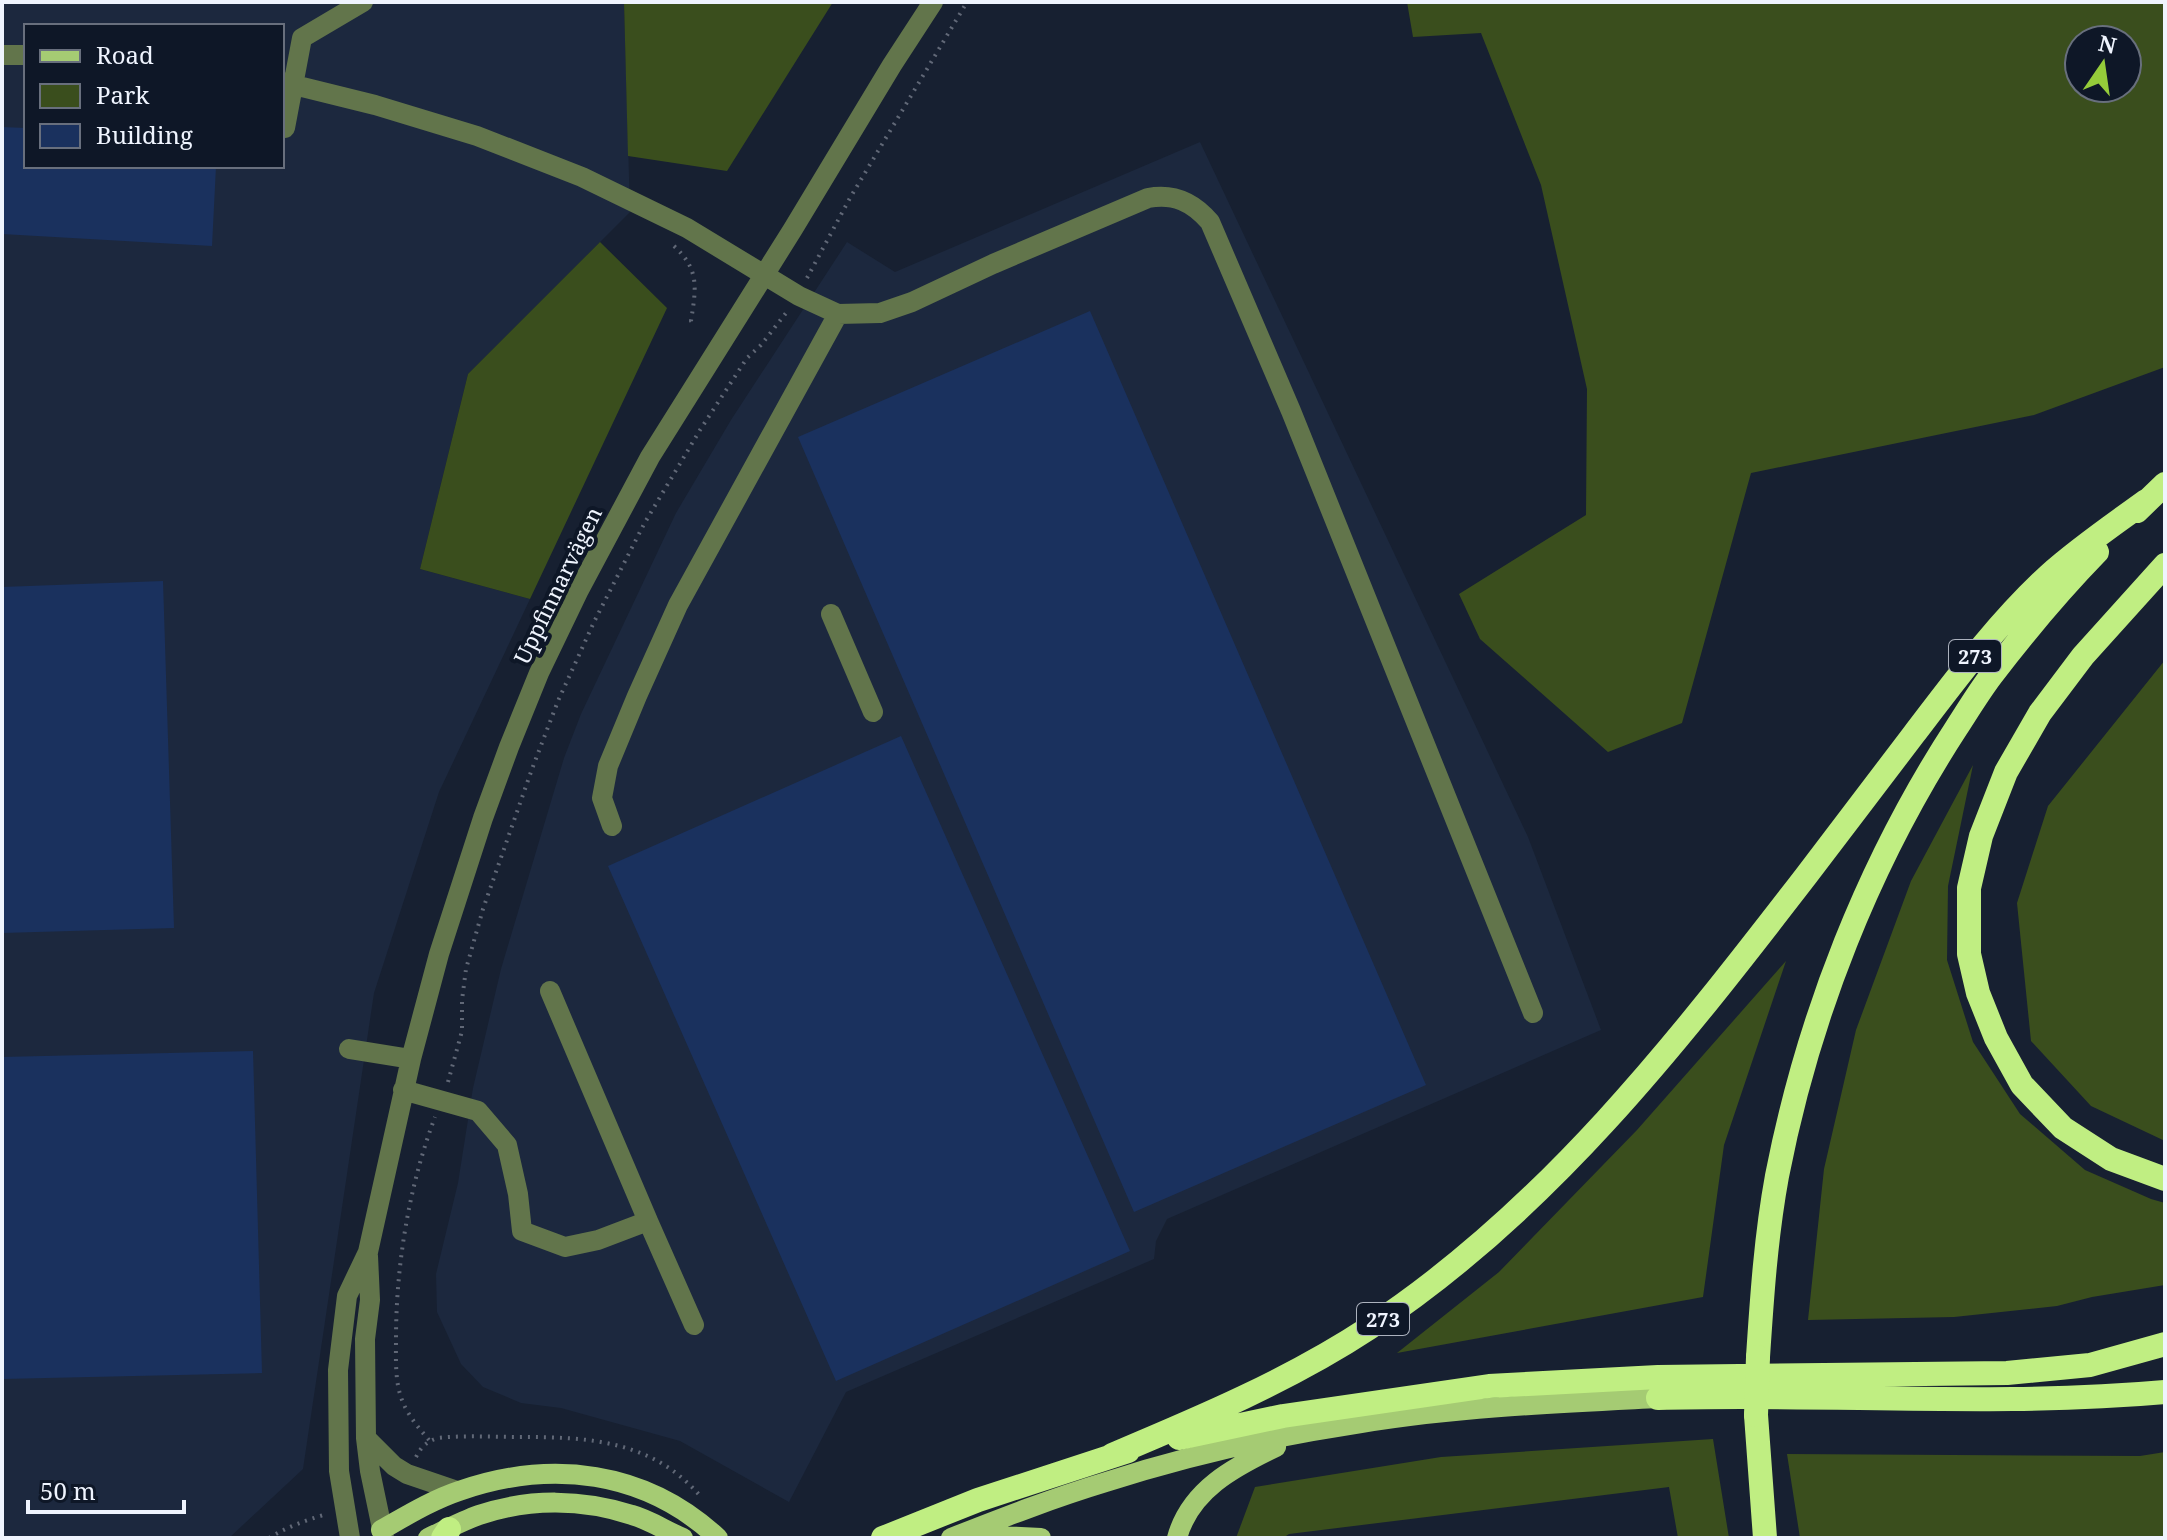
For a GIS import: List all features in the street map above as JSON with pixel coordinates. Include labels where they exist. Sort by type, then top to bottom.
[{"type":"highway","name":"273","points":[[883,1538],[991,1496],[1112,1455],[1186,1424],[1313,1362],[1368,1329],[1428,1287],[1484,1241],[1536,1194],[1610,1119],[1686,1029],[1956,678],[2011,614],[2048,576],[2165,484]]},
{"type":"highway","points":[[1765,1538],[1756,1415],[1765,1252],[1791,1115],[1828,990],[1868,891],[1940,753],[1989,678],[2042,612],[2146,501]]},
{"type":"highway","points":[[2165,565],[2083,656],[2040,713],[2006,772],[1981,836],[1969,888],[1969,954],[1978,993],[1996,1038],[2022,1085],[2063,1128],[2111,1159],[2165,1179]]},
{"type":"highway","points":[[1112,1455],[1283,1416],[1489,1386],[1658,1377],[2007,1373],[2090,1365],[2165,1344]]},
{"type":"highway","points":[[1658,1398],[2012,1399],[2165,1392]]},
{"type":"main road","points":[[951,1538],[1106,1481],[1205,1454],[1305,1433],[1502,1406],[1658,1398]]},
{"type":"main road","points":[[1177,1538],[1180,1524],[1191,1507],[1217,1480],[1234,1468],[1305,1433]]},
{"type":"main road","points":[[377,1535],[457,1491],[518,1476],[558,1474],[587,1475],[648,1491],[700,1521],[718,1538]]},
{"type":"main road","points":[[440,1535],[479,1515],[517,1505],[550,1502],[580,1503],[635,1515],[683,1538]]},
{"type":"main road","points":[[982,1538],[1041,1538]]},
{"type":"street","points":[[285,128],[288,83],[302,38],[363,2]]},
{"type":"street","name":"Uppfinnarvägen","points":[[350,1538],[339,1471],[338,1370],[347,1296],[368,1252],[411,1059],[439,954],[483,818],[539,673],[617,516],[650,457],[933,2]]},
{"type":"street","points":[[2,55],[24,55]]},
{"type":"street","points":[[288,83],[477,136],[582,177],[687,228],[799,296],[838,314],[880,313],[912,302],[1148,198],[1162,195],[1176,198],[1200,210],[1210,222],[1291,411],[1533,1013]]},
{"type":"street","points":[[612,826],[602,798],[608,766],[637,696],[678,605],[838,314]]},
{"type":"street","points":[[831,614],[873,712]]},
{"type":"street","points":[[550,991],[694,1325]]},
{"type":"street","points":[[349,1049],[411,1059]]},
{"type":"street","points":[[403,1090],[478,1111],[507,1145],[518,1194],[522,1231],[565,1247],[598,1240],[648,1221]]},
{"type":"street","name":"Uppfinnarvägen","points":[[368,1252],[370,1300],[364,1380],[366,1438],[377,1535]]},
{"type":"street","points":[[366,1438],[394,1466],[407,1474],[457,1491]]},
{"type":"path","points":[[429,1440],[410,1416],[400,1396],[396,1324],[403,1247],[417,1175],[462,1031],[466,969],[483,909],[527,782],[558,701],[644,524],[747,358],[799,296],[850,198],[967,2]]},
{"type":"path","points":[[670,242],[692,267],[693,323]]},
{"type":"shaded area","points":[[2,2],[624,2],[630,212],[468,374],[420,569],[530,599],[439,792],[374,993],[303,1469],[229,1538],[2,1538]]},
{"type":"shaded area","points":[[1200,142],[1528,837],[1601,1030],[1167,1219],[1156,1241],[1154,1259],[846,1392],[789,1502],[680,1441],[561,1408],[521,1403],[483,1387],[461,1364],[437,1312],[436,1274],[458,1183],[473,1088],[501,969],[564,758],[581,714],[676,513],[731,420],[847,242],[895,272]]},
{"type":"green space","points":[[624,2],[833,2],[727,171],[628,156]]},
{"type":"green space","points":[[1407,2],[2165,2],[2165,367],[2034,415],[1751,473],[1682,723],[1608,752],[1480,639],[1459,594],[1586,515],[1587,389],[1541,185],[1481,33],[1413,37]]},
{"type":"green space","points":[[600,242],[667,308],[530,599],[420,569],[468,374]]},
{"type":"green space","points":[[2165,660],[2165,1141],[2091,1106],[2031,1041],[2017,903],[2048,806]]},
{"type":"green space","points":[[1973,765],[1948,886],[1947,960],[1973,1042],[2020,1114],[2085,1170],[2165,1203],[2165,1285],[2057,1306],[1954,1317],[1808,1320],[1824,1169],[1856,1030],[1911,881]]},
{"type":"green space","points":[[1786,961],[1724,1145],[1703,1297],[1397,1353],[1499,1272],[1637,1130]]},
{"type":"green space","points":[[1713,1439],[1729,1538],[1678,1538],[1669,1487],[1289,1534],[1283,1538],[1236,1538],[1255,1487],[1441,1457]]},
{"type":"green space","points":[[2165,1452],[2165,1538],[1800,1538],[1787,1454],[2140,1456]]},
{"type":"building","points":[[2,127],[24,128],[24,168],[216,168],[212,246],[2,234]]},
{"type":"building","points":[[1090,311],[1426,1085],[1134,1212],[798,437]]},
{"type":"building","points":[[163,581],[174,928],[2,933],[2,587]]},
{"type":"building","points":[[901,736],[1130,1251],[836,1381],[608,866]]},
{"type":"building","points":[[253,1051],[262,1373],[2,1379],[2,1057]]}]
